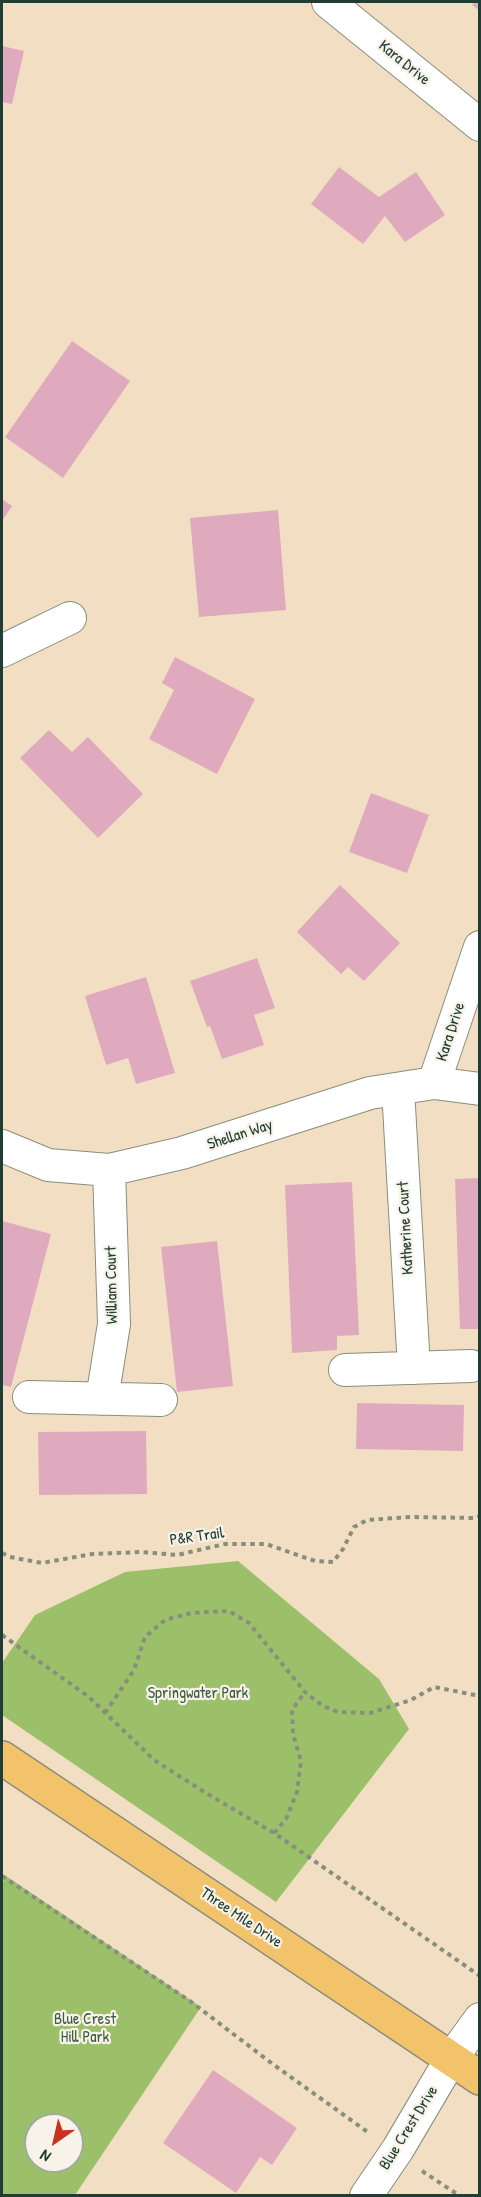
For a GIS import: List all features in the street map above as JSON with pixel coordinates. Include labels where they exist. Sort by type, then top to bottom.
[{"type":"main road","name":"Three Mile Drive","points":[[2,1758],[480,2078]]},
{"type":"street","name":"Kara Drive","points":[[328,2],[480,125]]},
{"type":"street","points":[[2,651],[70,618]]},
{"type":"street","name":"Kara Drive","points":[[434,1083],[480,947]]},
{"type":"street","name":"Shellan Way","points":[[2,1146],[48,1165],[109,1170],[182,1153],[370,1093],[434,1083],[480,1089]]},
{"type":"street","name":"Katherine Court","points":[[398,1089],[414,1368]]},
{"type":"street","name":"William Court","points":[[102,1399],[114,1324],[109,1170]]},
{"type":"street","points":[[345,1370],[471,1366]]},
{"type":"street","points":[[29,1397],[161,1400]]},
{"type":"street","name":"Blue Crest Drive","points":[[366,2196],[451,2059],[480,2019]]},
{"type":"path","name":"P&R Trail","points":[[2,1553],[10,1557],[42,1563],[92,1554],[142,1552],[177,1555],[225,1544],[266,1544],[315,1561],[333,1562],[343,1549],[354,1527],[367,1520],[410,1517],[475,1518],[480,1515]]},
{"type":"path","points":[[105,1713],[134,1670],[145,1637],[165,1620],[191,1613],[229,1611],[249,1623],[305,1692],[323,1706],[338,1712],[370,1713],[411,1700],[434,1687],[480,1696]]},
{"type":"path","points":[[2,1635],[88,1697],[154,1760],[206,1794],[274,1833],[480,1976]]},
{"type":"path","points":[[274,1833],[286,1819],[297,1792],[301,1761],[293,1734],[292,1710],[305,1692]]},
{"type":"path","points":[[2,1876],[190,2001],[274,2065],[460,2196]]},
{"type":"green space","name":"Springwater Park","points":[[238,1561],[379,1679],[409,1729],[276,1902],[2,1715],[2,1663],[35,1615],[125,1572]]},
{"type":"green space","name":"Blue Crest Hill Park","points":[[6,1876],[201,2007],[75,2195],[2,2195],[2,1884]]},
{"type":"building","points":[[480,2],[480,11],[472,5]]},
{"type":"building","points":[[2,46],[24,51],[12,104],[2,102]]},
{"type":"building","points":[[339,167],[379,197],[416,172],[445,215],[405,242],[385,216],[363,244],[311,204]]},
{"type":"building","points":[[72,341],[130,381],[63,478],[5,437]]},
{"type":"building","points":[[2,499],[12,506],[2,521]]},
{"type":"building","points":[[278,510],[286,610],[199,617],[190,518]]},
{"type":"building","points":[[175,657],[255,699],[217,774],[149,739],[174,690],[162,683]]},
{"type":"building","points":[[49,730],[72,752],[88,737],[143,794],[98,838],[20,758]]},
{"type":"building","points":[[371,793],[429,815],[407,873],[349,852]]},
{"type":"building","points":[[340,885],[400,943],[364,981],[348,967],[341,974],[297,932]]},
{"type":"building","points":[[257,958],[275,1008],[254,1015],[264,1045],[222,1059],[190,981]]},
{"type":"building","points":[[146,977],[175,1073],[136,1084],[128,1058],[106,1065],[85,996]]},
{"type":"building","points":[[480,1178],[480,1329],[460,1329],[455,1179]]},
{"type":"building","points":[[352,1182],[359,1335],[337,1336],[337,1350],[292,1353],[285,1185]]},
{"type":"building","points":[[2,1221],[51,1234],[11,1387],[2,1385]]},
{"type":"building","points":[[217,1241],[233,1386],[177,1392],[161,1247]]},
{"type":"building","points":[[357,1403],[464,1405],[463,1451],[356,1449]]},
{"type":"building","points":[[146,1431],[147,1494],[39,1495],[38,1432]]},
{"type":"building","points":[[213,2070],[297,2128],[272,2165],[260,2157],[236,2193],[163,2143]]}]
